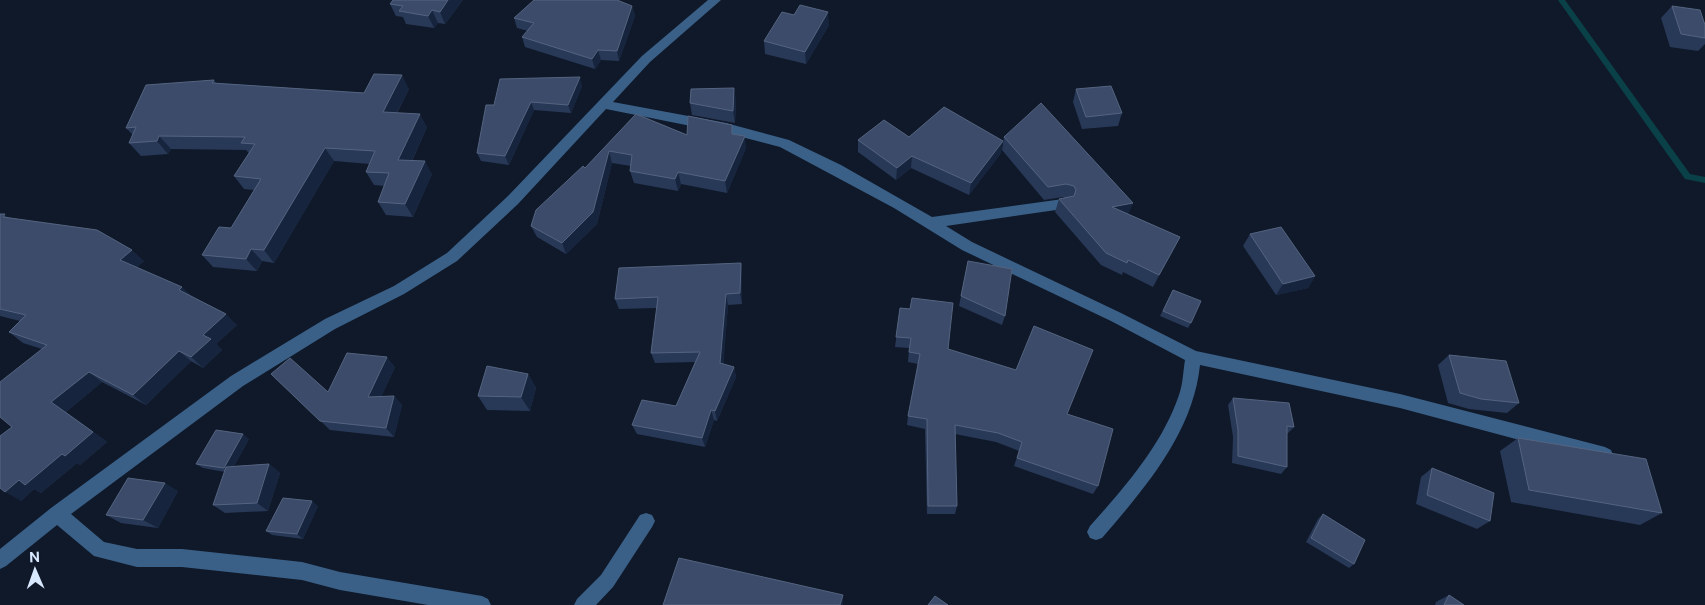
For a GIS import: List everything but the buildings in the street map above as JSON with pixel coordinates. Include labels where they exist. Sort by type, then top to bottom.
[{"type":"street","points":[[0,560],[57,514],[238,381],[330,324],[399,290],[452,257],[513,200],[646,59],[715,0]]},
{"type":"street","points":[[602,104],[726,128],[784,143],[836,169],[967,246],[1193,357],[1313,380],[1415,403],[1532,433],[1618,458]]},
{"type":"street","points":[[930,223],[1063,204]]},
{"type":"street","points":[[1096,532],[1134,488],[1172,429],[1187,394],[1193,357]]},
{"type":"street","points":[[57,514],[100,550],[138,558],[182,558],[302,572],[340,581],[482,605]]},
{"type":"street","points":[[583,605],[607,581],[646,522]]},
{"type":"waterway","points":[[1561,0],[1688,177],[1705,180]]}]
